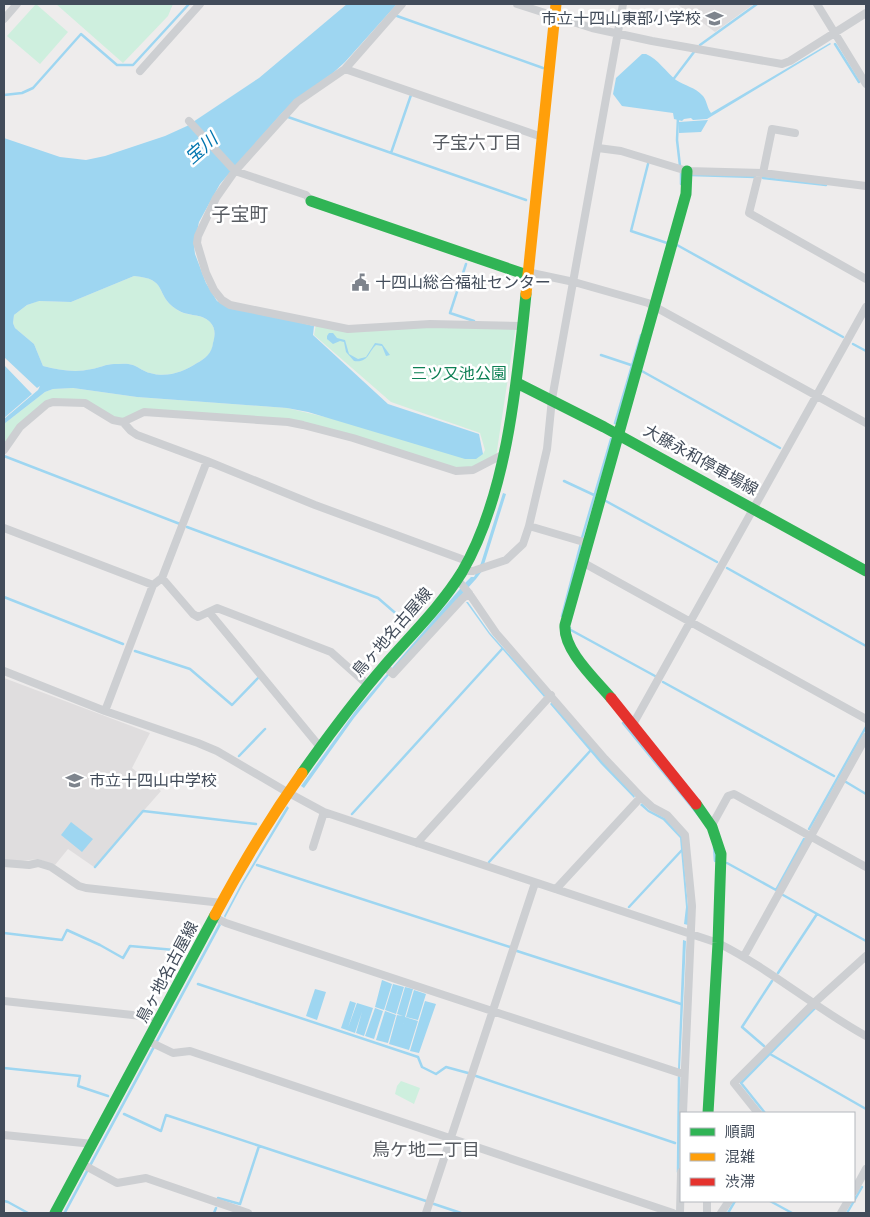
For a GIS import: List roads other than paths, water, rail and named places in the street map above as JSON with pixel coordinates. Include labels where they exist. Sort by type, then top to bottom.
[{"type":"main road","name":"鳥ヶ地名古屋線","points":[[56,1213],[86,1167],[93,1144],[153,1043],[160,1018],[238,872],[287,792],[368,685],[388,669],[464,573],[485,522],[502,455],[517,383],[556,4]]},
{"type":"main road","points":[[686,171],[686,194],[617,434],[566,620],[564,635],[570,648],[712,826],[719,843],[721,854],[718,943],[708,1112]]},
{"type":"main road","points":[[311,201],[527,273]]},
{"type":"main road","name":"大藤永和停車場線","points":[[517,383],[552,399],[754,508],[866,572]]},
{"type":"street","points":[[4,18],[17,4]]},
{"type":"street","points":[[140,71],[200,4]]},
{"type":"street","points":[[402,4],[345,70],[297,102],[235,171],[216,198],[198,236],[197,243],[206,273],[214,290],[222,300],[230,305],[348,330],[430,324],[522,326]]},
{"type":"street","points":[[517,4],[592,28],[652,41],[782,64],[790,62],[866,13]]},
{"type":"street","points":[[123,422],[137,436],[207,461],[315,505],[464,573],[506,560],[522,544],[529,526],[547,449],[552,399],[623,4]]},
{"type":"street","points":[[817,4],[866,84]]},
{"type":"street","points":[[345,70],[542,137]]},
{"type":"street","points":[[189,121],[235,171],[306,195],[311,201]]},
{"type":"street","points":[[795,133],[772,129],[749,213],[866,279]]},
{"type":"street","points":[[598,148],[621,151],[686,171],[761,173],[866,186]]},
{"type":"street","points":[[527,273],[574,282],[648,303],[866,423]]},
{"type":"street","points":[[632,726],[866,307]]},
{"type":"street","points":[[4,450],[20,427],[47,404],[53,402],[85,403],[113,420],[123,422],[144,412],[288,422],[353,438],[456,470],[473,470],[502,455]]},
{"type":"street","points":[[105,711],[153,585],[162,578],[207,461]]},
{"type":"street","points":[[529,526],[587,543]]},
{"type":"street","points":[[4,528],[153,585]]},
{"type":"street","points":[[582,562],[866,720]]},
{"type":"street","points":[[464,573],[468,593],[496,632],[605,759],[652,807],[667,814],[685,835],[692,906],[682,1112]]},
{"type":"street","points":[[162,578],[193,614],[198,617],[217,608],[331,652],[368,685]]},
{"type":"street","points":[[388,669],[393,674],[468,593]]},
{"type":"street","points":[[208,612],[320,747]]},
{"type":"street","points":[[4,671],[105,711],[198,742],[324,812],[718,943],[744,956],[866,1036]]},
{"type":"street","points":[[417,842],[551,695]]},
{"type":"street","points":[[744,956],[866,737]]},
{"type":"street","points":[[712,826],[728,796],[734,794],[866,867]]},
{"type":"street","points":[[556,889],[641,797]]},
{"type":"street","points":[[313,847],[324,812]]},
{"type":"street","points":[[4,863],[29,865],[38,863],[51,866],[79,886],[86,888],[222,903]]},
{"type":"street","points":[[426,1213],[535,883]]},
{"type":"street","points":[[214,917],[226,923],[683,1074]]},
{"type":"street","points":[[757,1112],[734,1082],[814,1003],[866,956]]},
{"type":"street","points":[[4,1001],[160,1018]]},
{"type":"street","points":[[153,1043],[173,1053],[190,1051],[673,1213]]},
{"type":"street","points":[[4,1135],[93,1144]]},
{"type":"street","points":[[86,1167],[117,1183],[146,1178],[248,1213]]},
{"type":"street","points":[[860,1179],[866,1169]]},
{"type":"street","points":[[721,1213],[728,1202]]},
{"type":"street","points":[[841,1213],[847,1202]]},
{"type":"water","name":"宝川","points":[[347,4],[397,4],[345,62],[295,100],[282,113],[220,184],[199,222],[194,246],[195,254],[206,283],[217,301],[225,305],[314,326],[313,335],[388,404],[479,434],[483,454],[476,459],[465,459],[308,412],[287,408],[137,397],[73,388],[53,389],[45,392],[4,424],[4,419],[38,390],[40,386],[37,388],[4,357],[4,138],[60,157],[86,160],[105,156],[165,136],[187,126],[259,78]],"holes":[[[134,276],[145,278],[157,284],[165,298],[176,309],[203,317],[210,322],[215,332],[210,353],[205,358],[186,369],[163,375],[146,372],[133,365],[126,364],[111,364],[79,371],[61,370],[43,366],[34,344],[15,328],[13,323],[14,315],[27,305],[39,301],[71,302]]]},
{"type":"water","points":[[830,43],[707,119],[693,120],[691,118],[682,121],[674,119],[673,113],[622,106],[613,94],[616,78],[642,54],[646,54],[658,62],[676,80],[700,93],[711,113]]},
{"type":"water","points":[[708,120],[701,132],[679,133],[679,122]]},
{"type":"water","points":[[329,333],[333,333],[337,338],[345,340],[349,354],[358,359],[366,357],[375,343],[382,344],[390,355],[386,356],[382,346],[376,345],[365,359],[354,361],[346,352],[344,342],[340,341],[333,344],[327,339]]},
{"type":"water","points":[[4,365],[32,394],[4,418]]},
{"type":"water","points":[[503,493],[506,494],[482,571],[389,675],[354,718],[304,788],[301,786],[356,710],[465,583],[471,577],[474,577],[481,563]]},
{"type":"water","points":[[466,602],[468,602],[490,633],[546,695],[544,697],[489,634]]},
{"type":"water","points":[[552,702],[635,796],[634,798],[601,764],[550,704]]},
{"type":"water","points":[[642,803],[649,810],[665,818],[682,837],[688,925],[684,924],[686,907],[680,838],[663,820],[640,805]]},
{"type":"water","points":[[287,806],[289,808],[243,884],[225,918],[224,916],[241,884]]},
{"type":"water","points":[[71,822],[93,839],[82,852],[61,835]]},
{"type":"water","points":[[219,923],[221,925],[66,1213],[63,1213]]},
{"type":"water","points":[[683,940],[686,941],[680,1069],[678,1069]]},
{"type":"water","points":[[382,980],[392,984],[384,1010],[375,1007]]},
{"type":"water","points":[[393,984],[404,987],[396,1014],[385,1010]]},
{"type":"water","points":[[405,987],[413,989],[405,1017],[418,1021],[409,1050],[389,1044],[397,1015],[403,1016],[397,1014]]},
{"type":"water","points":[[315,989],[326,992],[317,1020],[306,1016]]},
{"type":"water","points":[[414,990],[426,994],[418,1020],[406,1017]]},
{"type":"water","points":[[350,1001],[356,1003],[348,1028],[357,1003],[373,1008],[364,1036],[356,1033],[362,1012],[355,1033],[341,1028]]},
{"type":"water","points":[[425,1001],[436,1004],[419,1053],[410,1051]]},
{"type":"water","points":[[375,1008],[383,1011],[374,1039],[365,1036]]},
{"type":"water","points":[[385,1011],[396,1015],[388,1043],[376,1040]]},
{"type":"waterway","points":[[4,95],[22,93],[33,88],[81,34],[117,65],[133,65],[189,4]]},
{"type":"waterway","points":[[700,45],[757,4]]},
{"type":"waterway","points":[[397,16],[543,68]]},
{"type":"waterway","points":[[835,44],[859,82]]},
{"type":"waterway","points":[[672,81],[694,52]]},
{"type":"waterway","points":[[391,153],[411,95]]},
{"type":"waterway","points":[[288,117],[526,200]]},
{"type":"waterway","points":[[678,117],[677,140],[680,166]]},
{"type":"waterway","points":[[648,164],[631,231],[667,243]]},
{"type":"waterway","points":[[681,173],[681,184]]},
{"type":"waterway","points":[[691,175],[755,177]]},
{"type":"waterway","points":[[763,178],[826,185]]},
{"type":"waterway","points":[[677,245],[843,337]]},
{"type":"waterway","points":[[466,264],[450,313],[474,321]]},
{"type":"waterway","points":[[615,423],[641,335]]},
{"type":"waterway","points":[[853,344],[866,351]]},
{"type":"waterway","points":[[601,355],[631,365]]},
{"type":"waterway","points":[[640,370],[780,448]]},
{"type":"waterway","points":[[582,538],[611,439]]},
{"type":"waterway","points":[[4,456],[180,524]]},
{"type":"waterway","points":[[564,481],[594,495]]},
{"type":"waterway","points":[[604,500],[717,562]]},
{"type":"waterway","points":[[187,527],[378,598],[408,624]]},
{"type":"waterway","points":[[562,616],[581,543]]},
{"type":"waterway","points":[[727,568],[866,646]]},
{"type":"waterway","points":[[4,597],[123,644]]},
{"type":"waterway","points":[[570,628],[655,676]]},
{"type":"waterway","points":[[352,814],[502,649]]},
{"type":"waterway","points":[[135,651],[190,669],[232,705],[258,678]]},
{"type":"waterway","points":[[663,682],[834,776]]},
{"type":"waterway","points":[[623,723],[700,817]]},
{"type":"waterway","points":[[809,829],[866,727]]},
{"type":"waterway","points":[[239,756],[265,729]]},
{"type":"waterway","points":[[489,862],[591,750]]},
{"type":"waterway","points":[[846,782],[866,794]]},
{"type":"waterway","points":[[95,867],[143,811],[256,824]]},
{"type":"waterway","points":[[727,863],[776,890],[804,839]]},
{"type":"waterway","points":[[714,847],[715,861]]},
{"type":"waterway","points":[[629,907],[682,850]]},
{"type":"waterway","points":[[257,865],[510,947]]},
{"type":"waterway","points":[[783,895],[866,941]]},
{"type":"waterway","points":[[778,973],[817,914]]},
{"type":"waterway","points":[[4,933],[62,940],[67,930],[123,958],[130,946],[186,951]]},
{"type":"waterway","points":[[517,951],[681,1004]]},
{"type":"waterway","points":[[764,1046],[742,1027],[772,981]]},
{"type":"waterway","points":[[198,984],[418,1057],[422,1067],[436,1074],[446,1067],[468,1073]]},
{"type":"waterway","points":[[764,1112],[741,1083],[815,1008]]},
{"type":"waterway","points":[[770,1054],[866,1109]]},
{"type":"waterway","points":[[4,1068],[80,1076],[78,1086],[108,1096]]},
{"type":"waterway","points":[[476,1076],[675,1143]]},
{"type":"waterway","points":[[678,1172],[679,1077]]},
{"type":"waterway","points":[[124,1114],[161,1131],[166,1115],[426,1201]]},
{"type":"waterway","points":[[218,1198],[240,1204],[259,1146]]},
{"type":"waterway","points":[[855,1199],[862,1187]]},
{"type":"waterway","points":[[4,1201],[28,1213]]},
{"type":"waterway","points":[[728,1213],[734,1202]]},
{"type":"waterway","points":[[772,1202],[792,1213]]},
{"type":"waterway","points":[[847,1213],[853,1202]]},
{"type":"waterway","points":[[434,1204],[461,1213]]},
{"type":"waterway","points":[[214,1213],[216,1208]]},
{"type":"place","name":"市立十四山東部小学校","points":[[715,18]]},
{"type":"place","name":"十四山総合福祉センター","points":[[361,282]]},
{"type":"place","name":"市立十四山中学校","points":[[75,780]]},
{"type":"district","name":"子宝六丁目","points":[[477,142]]},
{"type":"district","name":"子宝町","points":[[240,214]]},
{"type":"district","name":"鳥ケ地二丁目","points":[[426,1149]]},
{"type":"park label","name":"三ツ又池公園","points":[[459,373]]}]
